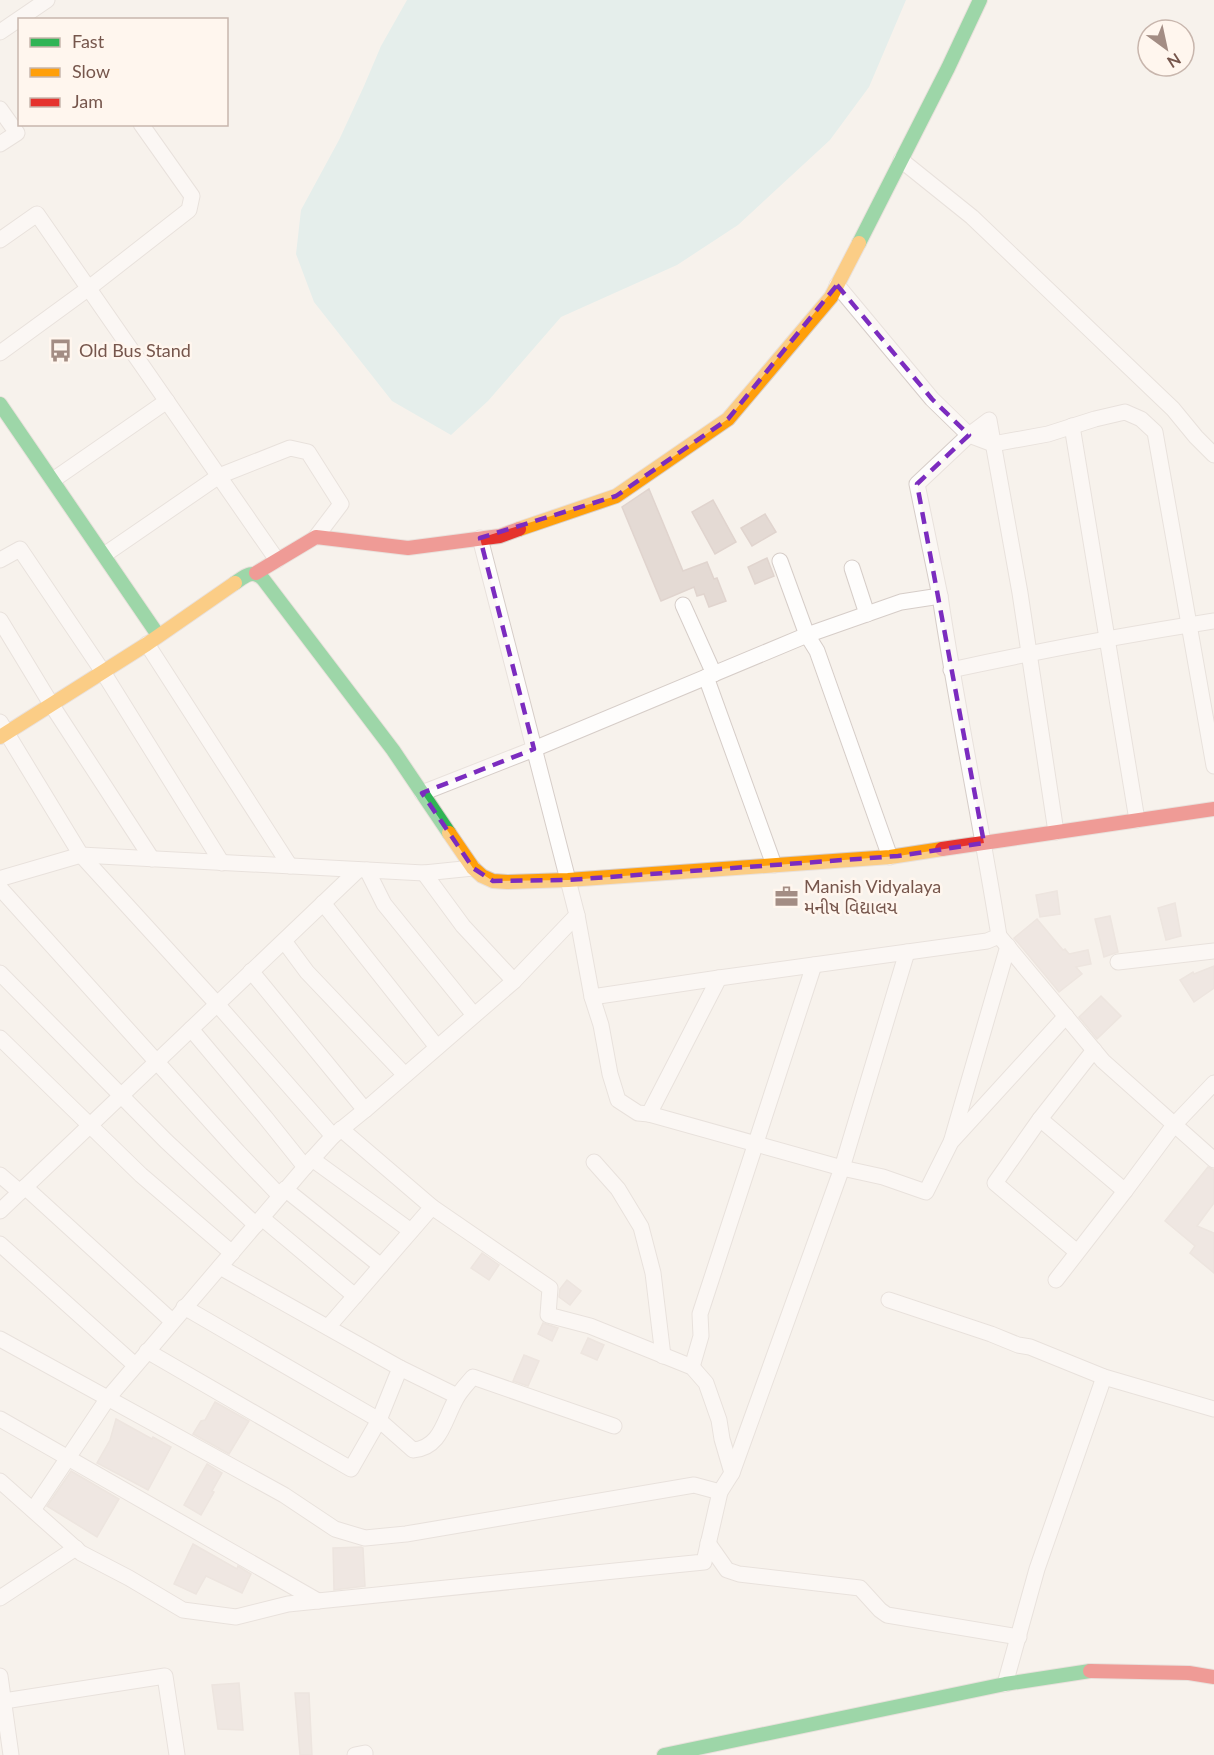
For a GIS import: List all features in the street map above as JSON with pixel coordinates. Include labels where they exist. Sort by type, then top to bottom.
[{"type":"main road","points":[[2,730],[51,704],[103,672],[246,574],[256,573],[316,537],[408,548],[500,536],[616,496],[728,418],[831,297],[948,68],[980,0]]},
{"type":"main road","points":[[0,404],[104,555],[153,639]]},
{"type":"main road","points":[[256,573],[263,579],[393,750],[473,868],[482,876],[493,881],[568,880],[890,857],[1214,808]]},
{"type":"main road","points":[[664,1755],[1005,1684],[1093,1670],[1189,1673],[1214,1677]]},
{"type":"street","points":[[21,18],[47,0]]},
{"type":"street","points":[[0,32],[18,20]]},
{"type":"street","points":[[0,109],[18,125]]},
{"type":"street","points":[[0,353],[89,288],[189,210],[192,196],[142,126]]},
{"type":"street","points":[[0,144],[23,129]]},
{"type":"street","points":[[901,160],[972,217],[1173,409],[1196,438],[1214,455]]},
{"type":"street","points":[[0,240],[37,214],[277,560]]},
{"type":"street","points":[[837,285],[932,399],[969,435]]},
{"type":"street","points":[[53,480],[167,401]]},
{"type":"street","points":[[993,444],[1048,434],[1125,412],[1141,419],[1155,432],[1214,766]]},
{"type":"street","points":[[480,538],[577,915],[592,997],[601,1025],[609,1074],[618,1100],[638,1113],[649,1114],[842,1168],[883,1177],[926,1192],[951,1142],[1004,941],[917,484],[969,435],[989,420],[1020,593],[1056,832]]},
{"type":"street","points":[[1072,426],[1137,820]]},
{"type":"street","points":[[104,555],[219,476],[290,448],[308,452],[341,504],[316,537]]},
{"type":"street","points":[[0,560],[20,549],[103,672],[222,862]]},
{"type":"street","points":[[780,561],[807,635],[817,651],[890,857]]},
{"type":"street","points":[[852,568],[867,614]]},
{"type":"street","points":[[422,793],[534,749],[807,635],[902,602],[940,596]]},
{"type":"street","points":[[683,605],[710,675],[774,865]]},
{"type":"street","points":[[0,620],[51,704],[152,859]]},
{"type":"street","points":[[951,670],[1107,638],[1214,621]]},
{"type":"street","points":[[153,639],[290,866]]},
{"type":"street","points":[[2,730],[81,855],[337,1132],[432,1207],[550,1288],[548,1315],[590,1326],[692,1367],[706,1383],[719,1420],[732,1473]]},
{"type":"street","points":[[0,881],[2,878],[81,855],[424,873],[473,868]]},
{"type":"street","points":[[0,1211],[323,903],[363,870]]},
{"type":"street","points":[[363,870],[384,904],[474,1015]]},
{"type":"street","points":[[424,873],[463,926],[514,981]]},
{"type":"street","points":[[0,888],[238,1152],[283,1193],[381,1266]]},
{"type":"street","points":[[323,903],[437,1047]]},
{"type":"street","points":[[33,1510],[108,1398],[308,1163],[337,1132],[514,981],[577,915]]},
{"type":"street","points":[[284,940],[307,972],[405,1075]]},
{"type":"street","points":[[592,997],[987,941],[1004,941]]},
{"type":"street","points":[[1004,941],[1104,1061],[1214,1160]]},
{"type":"street","points":[[1118,962],[1214,951]]},
{"type":"street","points":[[0,1481],[81,1553],[183,1610],[236,1617],[288,1604],[704,1562],[720,1492],[732,1473],[842,1168],[907,952]]},
{"type":"street","points":[[692,1367],[701,1336],[700,1314],[814,965]]},
{"type":"street","points":[[251,971],[365,1110]]},
{"type":"street","points":[[0,973],[166,1141],[259,1221],[355,1296]]},
{"type":"street","points":[[649,1114],[718,978]]},
{"type":"street","points":[[951,1142],[1066,1016]]},
{"type":"street","points":[[191,1029],[264,1116],[308,1163],[411,1231]]},
{"type":"street","points":[[0,1038],[141,1175],[232,1253]]},
{"type":"street","points":[[1077,1252],[995,1183],[1040,1119],[1094,1050]]},
{"type":"street","points":[[1056,1280],[1174,1125],[1214,1083]]},
{"type":"street","points":[[1040,1119],[1125,1191]]},
{"type":"street","points":[[594,1162],[618,1189],[640,1227],[653,1274],[663,1356]]},
{"type":"street","points":[[0,1175],[22,1190],[172,1321]]},
{"type":"street","points":[[328,1327],[432,1207]]},
{"type":"street","points":[[0,1244],[135,1365]]},
{"type":"street","points":[[220,1267],[400,1368],[457,1396]]},
{"type":"street","points":[[889,1300],[991,1334],[1018,1346],[1030,1347],[1104,1377],[1214,1408]]},
{"type":"street","points":[[184,1307],[379,1420],[413,1450],[423,1449],[437,1439],[457,1396],[473,1377],[614,1426]]},
{"type":"street","points":[[0,1339],[284,1496],[335,1529],[365,1538],[406,1534],[694,1485],[720,1492]]},
{"type":"street","points":[[147,1352],[351,1469],[379,1420],[400,1368]]},
{"type":"street","points":[[1005,1684],[1036,1569],[1104,1377]]},
{"type":"street","points":[[0,1419],[318,1601]]},
{"type":"street","points":[[708,1544],[727,1570],[739,1574],[860,1588],[887,1615],[1019,1637]]},
{"type":"street","points":[[0,1598],[76,1548]]},
{"type":"street","points":[[0,1676],[11,1755]]},
{"type":"street","points":[[4,1701],[165,1676],[177,1755]]},
{"type":"street","points":[[354,1755],[365,1753],[365,1755]]},
{"type":"highlighted area","points":[[837,285],[932,399],[969,435],[917,484],[984,843],[898,856],[568,880],[493,881],[473,868],[422,793],[534,749],[480,538],[616,496],[728,419]]},
{"type":"water","points":[[407,0],[906,0],[869,87],[830,140],[738,225],[677,265],[561,317],[488,401],[451,435],[392,401],[314,302],[296,254],[301,210],[339,140],[381,46]]},
{"type":"building","points":[[649,489],[683,571],[707,562],[714,579],[717,578],[726,601],[709,607],[704,594],[697,596],[694,587],[661,601],[622,507]]},
{"type":"building","points":[[713,500],[736,542],[715,554],[692,512]]},
{"type":"building","points":[[765,514],[776,532],[752,546],[741,528]]},
{"type":"building","points":[[767,558],[774,576],[755,584],[748,567]]},
{"type":"building","points":[[1057,891],[1060,914],[1040,917],[1036,895]]},
{"type":"building","points":[[1175,903],[1181,936],[1166,940],[1158,908]]},
{"type":"building","points":[[1110,916],[1118,952],[1104,957],[1095,919]]},
{"type":"building","points":[[1037,919],[1069,954],[1088,950],[1091,964],[1076,967],[1082,974],[1059,992],[1014,938]]},
{"type":"building","points":[[1214,966],[1214,988],[1194,1002],[1180,980],[1193,972],[1194,974]]},
{"type":"building","points":[[1101,996],[1121,1016],[1097,1039],[1079,1017]]},
{"type":"building","points":[[1208,1167],[1214,1170],[1214,1203],[1197,1226],[1214,1233],[1214,1273],[1190,1253],[1195,1246],[1165,1221]]},
{"type":"building","points":[[482,1253],[499,1265],[489,1280],[471,1268]]},
{"type":"building","points":[[567,1280],[581,1291],[570,1305],[559,1297],[560,1289]]},
{"type":"building","points":[[543,1323],[558,1328],[552,1341],[538,1334]]},
{"type":"building","points":[[588,1338],[604,1345],[597,1360],[581,1353]]},
{"type":"building","points":[[524,1355],[539,1361],[528,1386],[513,1381]]},
{"type":"building","points":[[215,1402],[249,1421],[229,1454],[193,1434],[201,1421],[205,1420]]},
{"type":"building","points":[[116,1419],[171,1447],[148,1490],[97,1463],[110,1440]]},
{"type":"building","points":[[207,1464],[222,1473],[201,1515],[184,1505]]},
{"type":"building","points":[[71,1471],[119,1499],[97,1537],[47,1506]]},
{"type":"building","points":[[193,1544],[237,1569],[238,1566],[251,1574],[242,1593],[206,1576],[196,1594],[174,1584]]},
{"type":"building","points":[[333,1548],[363,1548],[365,1586],[334,1590]]},
{"type":"building","points":[[239,1683],[243,1730],[218,1729],[212,1685]]},
{"type":"building","points":[[295,1693],[309,1693],[312,1755],[300,1755]]},
{"type":"traffic: fast","points":[[859,243],[980,0]]},
{"type":"traffic: fast","points":[[0,404],[158,635]]},
{"type":"traffic: fast","points":[[235,583],[252,574],[263,579],[393,750],[449,833]]},
{"type":"traffic: fast","points":[[664,1755],[1005,1684],[1090,1671]]},
{"type":"traffic: slow","points":[[519,529],[616,496],[728,419],[831,297],[859,243]]},
{"type":"traffic: slow","points":[[0,737],[147,644],[235,583]]},
{"type":"traffic: slow","points":[[449,833],[473,868],[482,876],[493,881],[507,882],[568,880],[890,857],[942,849]]},
{"type":"traffic: jam","points":[[256,573],[316,537],[408,548],[500,536],[519,529]]},
{"type":"traffic: jam","points":[[942,849],[1214,809]]},
{"type":"traffic: jam","points":[[1090,1671],[1189,1673],[1214,1677]]},
{"type":"place","name":"Old Bus Stand","points":[[61,351]]},
{"type":"place","name":"Manish Vidyalaya મનીષ વિદ્યાલય","points":[[786,897]]}]
